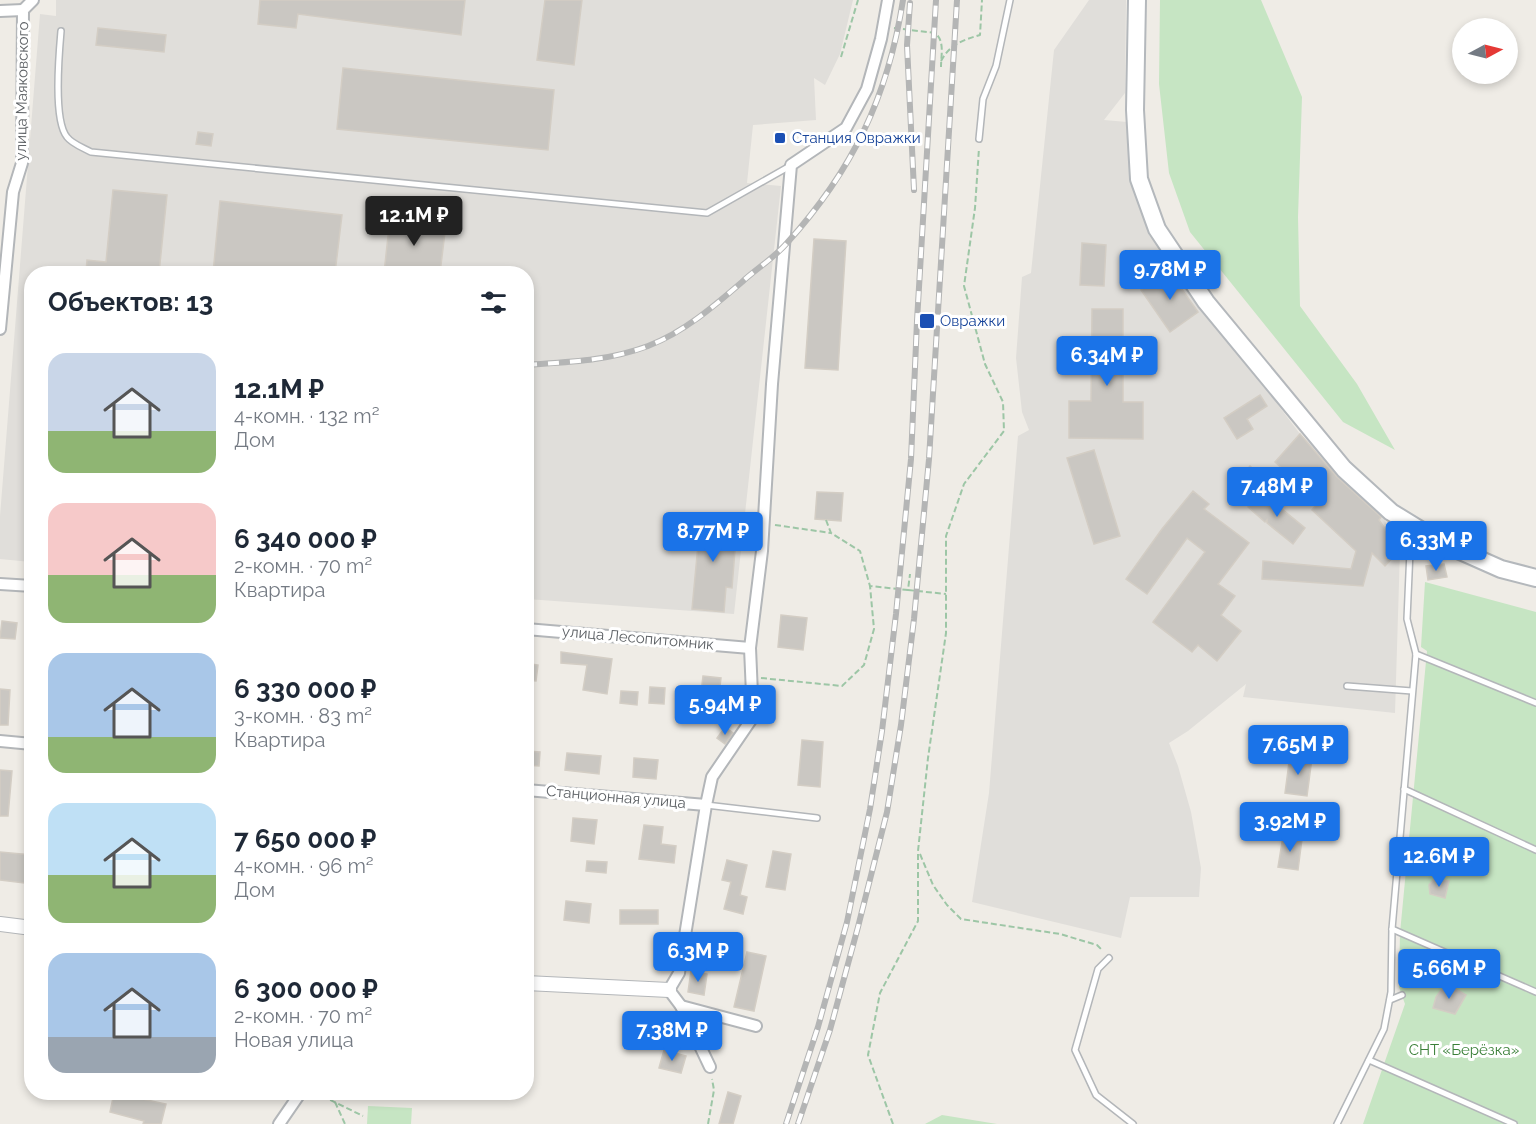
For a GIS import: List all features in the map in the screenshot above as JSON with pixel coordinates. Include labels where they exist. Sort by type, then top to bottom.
[{"type":"main road","points":[[1137,0],[1135,110],[1139,179],[1157,229],[1206,302],[1344,469],[1391,512],[1440,542],[1491,564],[1536,578]]},
{"type":"street","name":"улица Маяковского","points":[[0,329],[13,192],[22,163],[23,9],[33,0]]},
{"type":"street","points":[[669,990],[679,974],[712,777],[753,717],[750,648],[764,523],[772,384],[791,165],[846,128],[867,89],[881,39],[888,0]]},
{"type":"street","points":[[0,11],[23,9]]},
{"type":"street","points":[[0,193],[13,192]]},
{"type":"street","points":[[0,584],[24,586]]},
{"type":"street","name":"улица Лесопитомник","points":[[534,630],[750,648]]},
{"type":"street","points":[[0,741],[24,743]]},
{"type":"street","name":"Станционная улица","points":[[534,791],[706,805]]},
{"type":"street","points":[[0,924],[24,927]]},
{"type":"street","points":[[534,983],[669,990]]},
{"type":"street","points":[[669,990],[681,1006],[710,1067]]},
{"type":"street","points":[[681,1006],[756,1026]]},
{"type":"street","points":[[279,1124],[296,1100]]},
{"type":"lane","points":[[979,140],[983,99],[996,66],[1010,0]]},
{"type":"lane","points":[[61,31],[58,63],[61,124],[67,138],[91,152],[707,213],[791,165]]},
{"type":"lane","points":[[1337,1124],[1384,1029],[1390,1000],[1392,929],[1416,654],[1407,619],[1411,524]]},
{"type":"lane","points":[[1416,654],[1536,703]]},
{"type":"lane","points":[[1347,686],[1412,691]]},
{"type":"lane","points":[[1404,789],[1536,850]]},
{"type":"lane","points":[[706,805],[817,818]]},
{"type":"lane","points":[[1392,929],[1536,992]]},
{"type":"lane","points":[[1109,958],[1098,969],[1075,1050],[1096,1095],[1133,1124]]},
{"type":"lane","points":[[1390,1000],[1402,995]]},
{"type":"lane","points":[[1369,1060],[1514,1124]]},
{"type":"path","points":[[841,57],[858,0]]},
{"type":"path","points":[[941,61],[945,52],[955,44],[980,35],[982,0]]},
{"type":"path","points":[[894,28],[935,33],[942,42],[941,67]]},
{"type":"path","points":[[894,1124],[868,1055],[880,993],[918,921],[918,851],[928,758],[946,633],[946,536],[964,484],[1004,431],[1004,402],[985,364],[964,286],[975,208],[979,140]]},
{"type":"path","points":[[826,520],[831,533]]},
{"type":"path","points":[[752,677],[842,686],[864,665],[874,629],[870,586],[860,551],[831,533],[764,523]]},
{"type":"path","points":[[908,591],[910,574]]},
{"type":"path","points":[[870,586],[946,594]]},
{"type":"path","points":[[918,851],[933,885],[947,905],[961,919],[1077,938],[1097,945],[1109,958]]},
{"type":"path","points":[[708,1124],[714,1090],[710,1067]]},
{"type":"path","points":[[331,1100],[363,1116]]},
{"type":"path","points":[[335,1102],[345,1124]]},
{"type":"shaded area","points":[[56,0],[853,0],[840,54],[825,85],[814,78],[816,120],[753,125],[747,183],[781,186],[734,614],[534,600],[534,266],[24,266],[24,561],[0,559],[0,516],[40,14],[56,16]]},
{"type":"shaded area","points":[[1089,0],[1126,0],[1125,93],[1104,120],[1127,122],[1134,176],[1149,235],[1300,434],[1378,507],[1400,550],[1395,713],[1243,697],[1246,684],[1188,731],[1169,743],[1191,812],[1201,868],[1199,897],[1130,897],[1121,938],[972,902],[989,793],[1018,436],[1029,430],[1022,412],[1016,358],[1022,277],[1031,273],[1054,50]]},
{"type":"green space","points":[[1160,0],[1261,0],[1302,97],[1298,217],[1300,306],[1357,384],[1395,450],[1343,422],[1190,232],[1169,173],[1159,84]]},
{"type":"green space","name":"СНТ «Берёзка»","points":[[1425,582],[1536,612],[1536,1124],[1363,1124],[1405,1004],[1399,987],[1400,933],[1427,651],[1421,647]]},
{"type":"green space","points":[[368,1106],[412,1108],[411,1124],[367,1124]]},
{"type":"green space","points":[[942,1115],[997,1124],[925,1124]]},
{"type":"building","points":[[260,0],[465,0],[461,35],[298,14],[296,28],[258,24]]},
{"type":"building","points":[[545,0],[582,0],[574,65],[537,60]]},
{"type":"building","points":[[98,28],[166,35],[164,52],[96,45]]},
{"type":"building","points":[[343,68],[554,90],[548,150],[337,129]]},
{"type":"building","points":[[198,132],[213,134],[211,146],[196,144]]},
{"type":"building","points":[[113,190],[167,195],[160,266],[87,266],[87,260],[106,262]]},
{"type":"building","points":[[220,201],[342,215],[336,266],[214,266]]},
{"type":"building","points":[[390,218],[446,224],[441,266],[385,266]]},
{"type":"building","points":[[814,239],[846,241],[838,370],[805,368]]},
{"type":"building","points":[[1082,243],[1106,245],[1104,286],[1080,285]]},
{"type":"building","points":[[1169,271],[1198,312],[1170,332],[1141,290]]},
{"type":"building","points":[[1092,309],[1123,309],[1123,402],[1143,402],[1143,439],[1069,438],[1069,401],[1091,401]]},
{"type":"building","points":[[1260,395],[1267,406],[1247,419],[1253,429],[1237,439],[1224,418]]},
{"type":"building","points":[[1300,434],[1337,477],[1381,517],[1379,520],[1400,550],[1385,566],[1372,553],[1363,586],[1262,579],[1263,561],[1351,569],[1356,551],[1312,510],[1318,502],[1275,462]]},
{"type":"building","points":[[1094,450],[1120,536],[1094,544],[1067,458]]},
{"type":"building","points":[[1250,466],[1271,484],[1263,493],[1242,475]]},
{"type":"building","points":[[1193,491],[1209,504],[1204,509],[1249,543],[1218,584],[1235,596],[1221,615],[1241,631],[1217,661],[1198,645],[1192,652],[1153,622],[1205,552],[1187,538],[1147,594],[1126,579]]},
{"type":"building","points":[[817,492],[843,493],[841,521],[815,519]]},
{"type":"building","points":[[1261,492],[1305,528],[1293,544],[1267,523],[1267,520],[1265,522],[1248,507]]},
{"type":"building","points":[[701,513],[732,515],[729,550],[735,550],[732,588],[726,587],[724,612],[692,609]]},
{"type":"building","points":[[1444,564],[1447,577],[1428,580],[1426,566]]},
{"type":"building","points":[[781,615],[807,618],[803,650],[778,647]]},
{"type":"building","points":[[2,621],[17,623],[15,639],[0,638]]},
{"type":"building","points":[[561,652],[612,659],[607,694],[583,690],[587,665],[561,663]]},
{"type":"building","points":[[534,664],[538,665],[536,681],[534,681]]},
{"type":"building","points":[[703,676],[721,678],[717,711],[699,709]]},
{"type":"building","points":[[650,687],[665,688],[664,704],[649,703]]},
{"type":"building","points":[[0,689],[10,690],[8,725],[0,725]]},
{"type":"building","points":[[621,691],[638,692],[637,705],[620,703]]},
{"type":"building","points":[[725,727],[733,733],[725,744],[717,738]]},
{"type":"building","points":[[802,740],[823,742],[820,787],[798,785]]},
{"type":"building","points":[[534,752],[540,752],[539,766],[534,766]]},
{"type":"building","points":[[567,753],[601,756],[599,774],[565,770]]},
{"type":"building","points":[[1290,755],[1312,758],[1307,796],[1285,793]]},
{"type":"building","points":[[634,758],[658,760],[656,779],[633,777]]},
{"type":"building","points":[[0,770],[12,771],[8,816],[0,816]]},
{"type":"building","points":[[573,818],[597,820],[594,844],[571,841]]},
{"type":"building","points":[[644,825],[663,827],[661,844],[676,846],[674,863],[639,859]]},
{"type":"building","points":[[1283,836],[1302,839],[1298,870],[1278,867]]},
{"type":"building","points":[[773,851],[791,854],[785,890],[766,887]]},
{"type":"building","points":[[0,852],[24,854],[24,883],[0,880]]},
{"type":"building","points":[[727,860],[747,865],[740,895],[747,897],[743,914],[724,909],[731,882],[722,880]]},
{"type":"building","points":[[587,861],[607,862],[606,873],[586,871]]},
{"type":"building","points":[[1435,878],[1449,881],[1445,898],[1430,894],[1429,885]]},
{"type":"building","points":[[566,901],[591,904],[589,923],[564,920]]},
{"type":"building","points":[[620,910],[658,910],[658,924],[620,924]]},
{"type":"building","points":[[747,952],[766,956],[754,1011],[734,1007]]},
{"type":"building","points":[[691,971],[707,974],[704,995],[688,992]]},
{"type":"building","points":[[1451,986],[1466,995],[1455,1014],[1433,1008],[1441,990]]},
{"type":"building","points":[[664,1050],[686,1056],[681,1073],[659,1068]]},
{"type":"building","points":[[728,1092],[741,1096],[733,1124],[719,1124]]},
{"type":"building","points":[[113,1100],[147,1100],[166,1104],[161,1124],[143,1124],[144,1121],[110,1112]]},
{"type":"railway","points":[[534,364],[603,358],[648,346],[674,334],[709,310],[771,259],[810,216],[848,160],[864,131],[888,69],[903,0]]},
{"type":"railway","points":[[786,1124],[818,1027],[847,922],[870,809],[882,731],[911,459],[936,0]]},
{"type":"railway","points":[[798,1124],[830,1030],[858,927],[887,812],[901,725],[914,619],[929,459],[957,0]]},
{"type":"railway","points":[[910,3],[907,45],[914,190]]},
{"type":"place","name":"Станция Овражки","points":[[780,138]]},
{"type":"place","name":"Овражки","points":[[927,321]]}]
